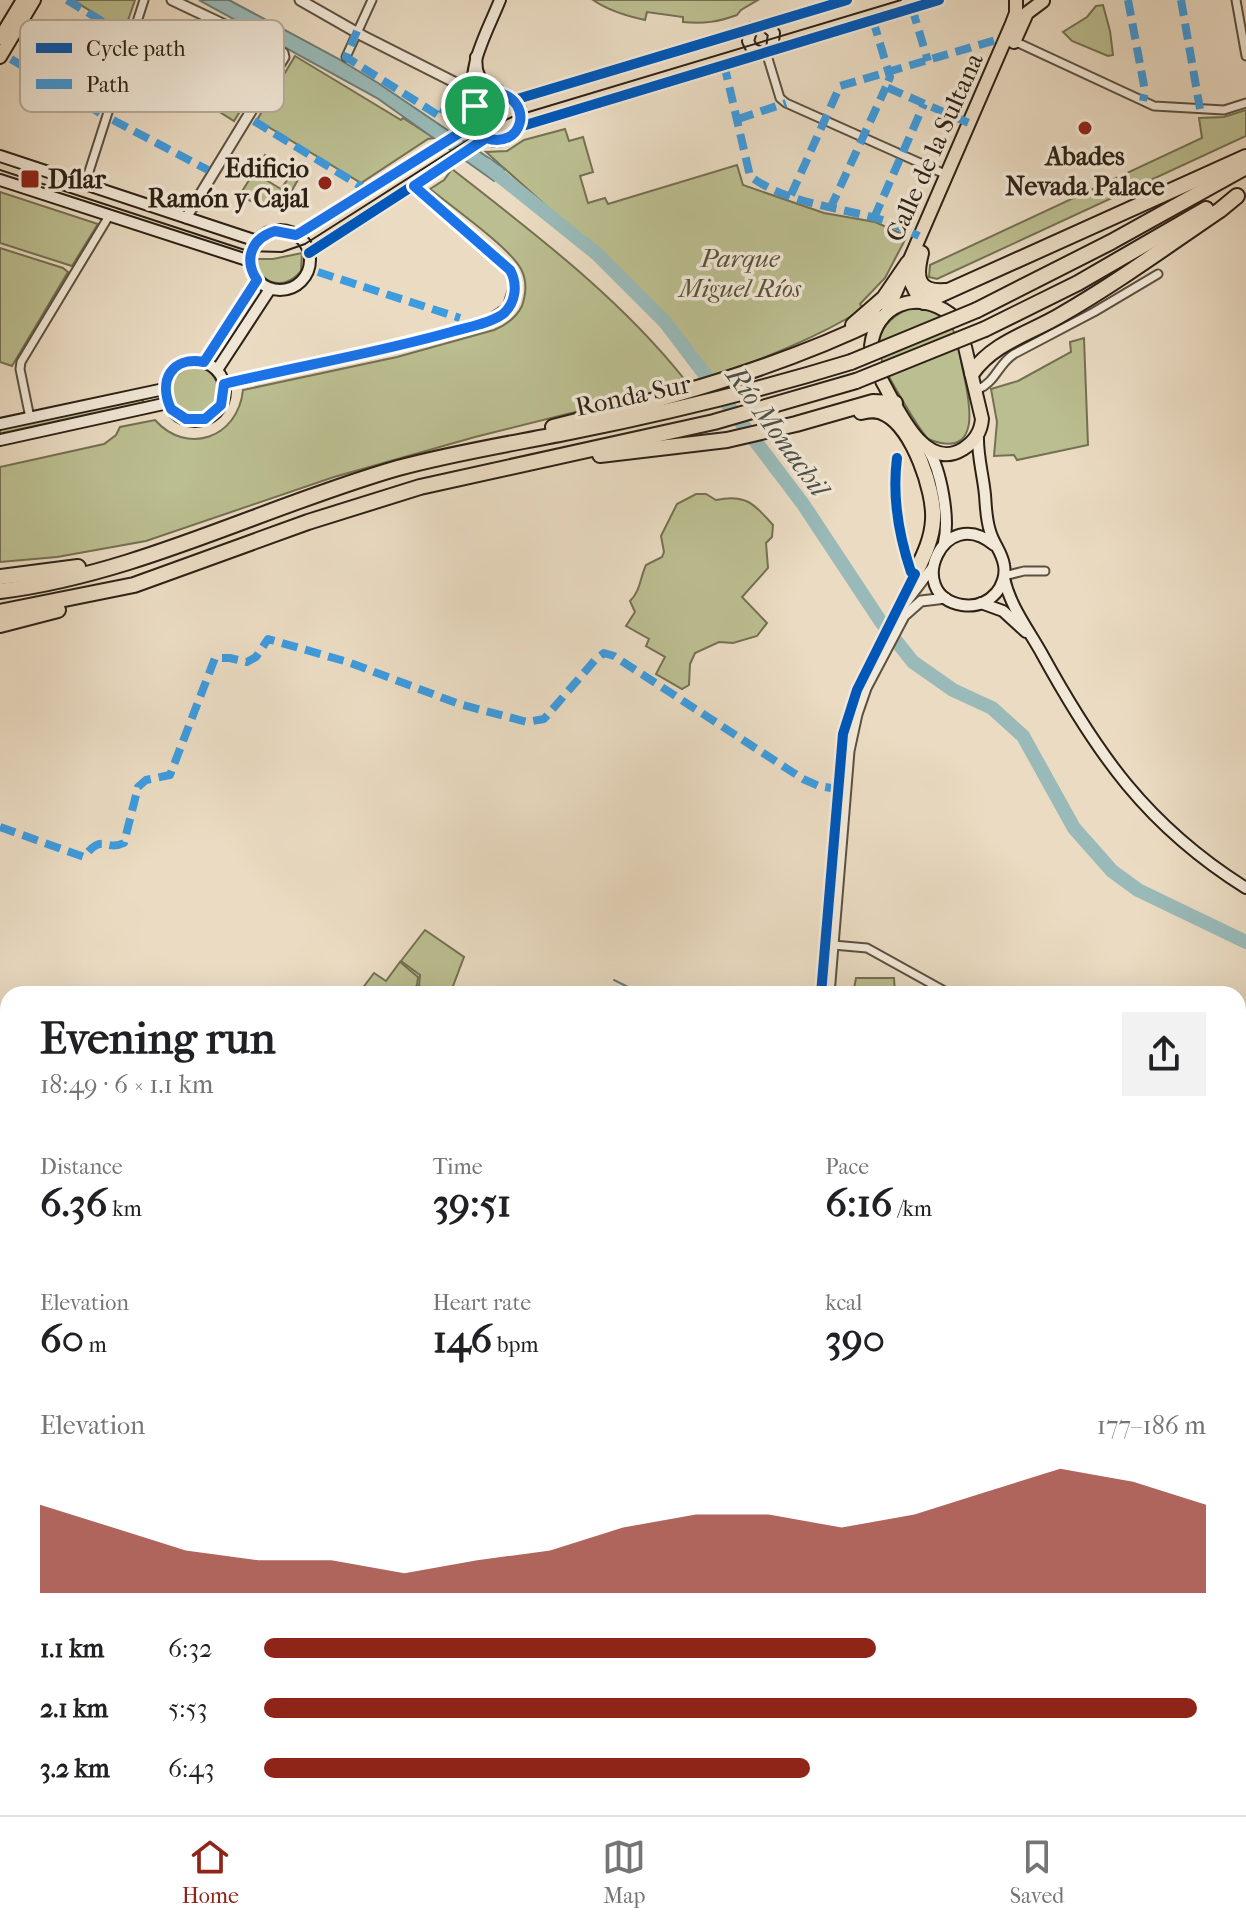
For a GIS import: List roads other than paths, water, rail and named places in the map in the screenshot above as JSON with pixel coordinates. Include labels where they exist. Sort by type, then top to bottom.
[{"type":"highway","points":[[922,302],[1246,157]]},
{"type":"highway","name":"Ronda Sur","points":[[0,591],[81,576],[117,565],[366,478],[495,445],[701,405],[851,362],[977,310],[1111,242],[1246,167]]},
{"type":"highway","points":[[972,373],[984,357],[997,348],[1058,317],[1209,218],[1241,193]]},
{"type":"highway","name":"Ronda Sur","points":[[0,612],[134,585],[363,504],[478,472],[714,422],[856,381],[985,329],[1078,283],[1205,210],[1241,193]]},
{"type":"highway","points":[[921,253],[917,273],[921,283],[930,291],[950,291]]},
{"type":"highway","points":[[822,344],[867,315],[884,298],[908,263]]},
{"type":"highway","points":[[495,445],[508,438],[733,376],[822,344],[884,314]]},
{"type":"highway","points":[[552,458],[727,440],[880,401],[895,403]]},
{"type":"highway","points":[[845,411],[879,411],[892,418],[900,426],[925,471],[933,521],[926,552],[915,574]]},
{"type":"highway","points":[[0,577],[98,563],[117,565]]},
{"type":"highway","points":[[0,625],[120,593],[134,585]]},
{"type":"main road","points":[[0,38],[23,0]]},
{"type":"main road","points":[[22,20],[34,0]]},
{"type":"main road","points":[[470,126],[472,72],[500,0]]},
{"type":"main road","points":[[514,100],[847,0]]},
{"type":"main road","points":[[309,253],[482,141],[505,140],[519,127],[939,0]]},
{"type":"main road","name":"Calle de la Sultana","points":[[871,346],[1011,26],[1016,13],[1016,0]]},
{"type":"main road","points":[[1037,0],[1045,0]]},
{"type":"main road","name":"Calle de la Sultana","points":[[922,302],[910,281],[915,263],[1027,13],[1045,0]]},
{"type":"main road","points":[[0,57],[20,23]]},
{"type":"main road","points":[[765,25],[774,33],[766,52]]},
{"type":"main road","points":[[752,28],[748,41],[752,49],[766,52]]},
{"type":"main road","points":[[476,57],[478,77],[487,87],[514,100],[521,114],[519,127]]},
{"type":"main road","points":[[473,100],[497,92]]},
{"type":"main road","points":[[470,126],[479,133],[482,141]]},
{"type":"main road","points":[[296,235],[470,126]]},
{"type":"main road","points":[[0,156],[257,241]]},
{"type":"main road","points":[[0,180],[250,261]]},
{"type":"main road","points":[[275,231],[296,235],[309,253],[308,270],[302,281],[286,290],[270,289],[257,280],[250,261],[251,250],[257,241],[275,231]]},
{"type":"main road","points":[[204,362],[257,280]]},
{"type":"main road","points":[[217,370],[270,289]]},
{"type":"main road","points":[[884,314],[909,301],[922,302],[950,314]]},
{"type":"main road","points":[[882,381],[920,443],[928,449],[946,454],[957,452],[972,443],[982,419],[965,347]]},
{"type":"main road","points":[[189,361],[204,362],[217,370],[224,384],[221,405],[205,419],[186,419],[171,409],[164,389],[165,382],[177,367],[189,361]]},
{"type":"main road","points":[[0,424],[164,389]]},
{"type":"main road","points":[[0,440],[168,403]]},
{"type":"main road","points":[[978,434],[986,517],[994,545],[1004,562],[1008,596],[1082,726],[1132,792],[1194,851],[1246,888]]},
{"type":"main road","points":[[928,449],[938,472],[946,524],[944,543]]},
{"type":"main road","points":[[994,545],[982,537],[968,534],[955,536],[944,543],[936,554],[932,568],[936,585],[946,598],[964,605],[981,603],[1003,611],[1031,636]]},
{"type":"main road","points":[[981,603],[997,592],[1004,577]]},
{"type":"street","points":[[138,20],[144,0]]},
{"type":"street","points":[[172,0],[214,20]]},
{"type":"street","points":[[300,0],[456,83],[473,100]]},
{"type":"street","points":[[346,57],[372,0]]},
{"type":"street","points":[[1236,0],[1246,56]]},
{"type":"street","points":[[1014,41],[1154,106],[1224,110],[1246,103]]},
{"type":"street","points":[[766,52],[780,98],[786,103],[947,175]]},
{"type":"street","points":[[85,184],[108,112]]},
{"type":"street","points":[[186,218],[252,112]]},
{"type":"street","points":[[224,384],[414,342],[490,320],[508,308],[515,285],[507,266],[414,186]]},
{"type":"street","points":[[30,418],[21,362],[109,216]]},
{"type":"street","points":[[977,390],[990,384],[1004,360],[1158,274]]},
{"type":"street","points":[[830,986],[852,731],[866,688],[915,574],[907,561],[897,515],[897,458]]},
{"type":"street","points":[[1004,562],[1024,571]]},
{"type":"street","points":[[895,621],[932,568]]},
{"type":"street","points":[[1004,577],[1024,571],[1045,571]]},
{"type":"street","points":[[895,621],[921,601],[946,598]]},
{"type":"street","points":[[822,986],[843,734],[857,690],[886,642]]},
{"type":"street","points":[[833,945],[867,948],[936,986]]},
{"type":"water","points":[[199,0],[229,0],[266,20],[235,20]]},
{"type":"water","points":[[284,30],[378,83],[505,169],[494,181],[377,98],[284,47]]},
{"type":"waterway","name":"Río Monachil","points":[[486,165],[597,254],[665,322],[803,504],[881,622],[913,662],[953,690],[992,708],[1023,736],[1074,828],[1112,871],[1138,890],[1246,942]]},
{"type":"waterway","points":[[614,980],[626,986]]},
{"type":"tram line","points":[[0,170],[248,251],[282,252],[305,244],[479,133],[512,117],[901,0]]},
{"type":"place","name":"Abades Nevada Palace","points":[[1085,128]]},
{"type":"place","name":"Dílar","points":[[30,179]]},
{"type":"place","name":"Edificio Ramón y Cajal","points":[[325,183]]},
{"type":"park label","name":"Parque Miguel Ríos","points":[[740,273]]}]
